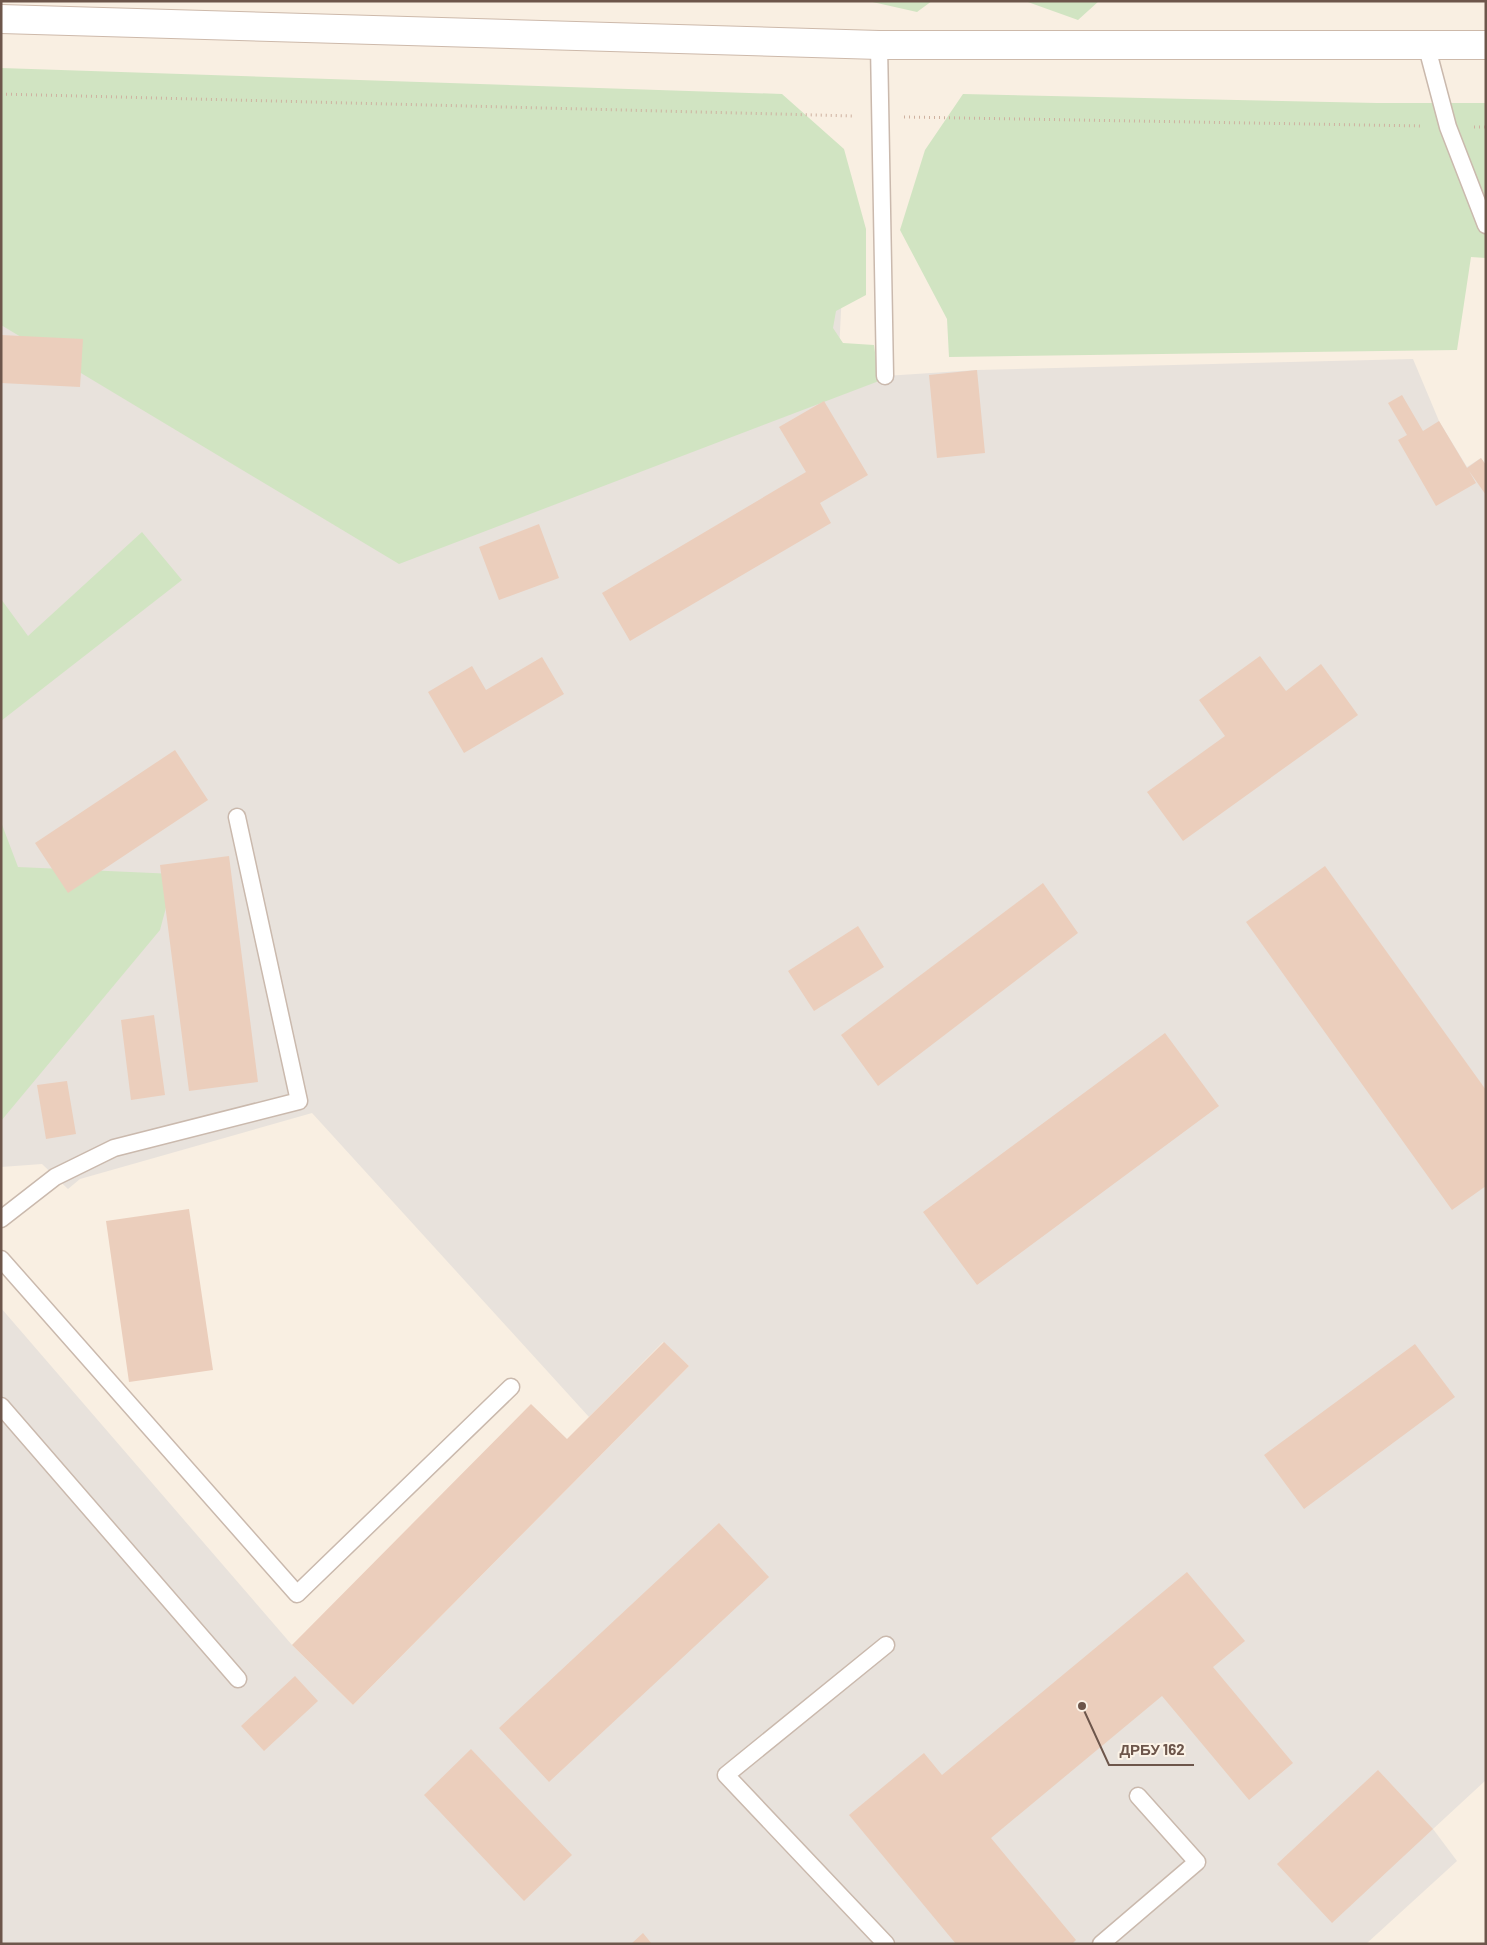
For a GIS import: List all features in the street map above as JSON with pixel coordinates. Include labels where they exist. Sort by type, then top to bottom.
[{"type":"main road","points":[[1,18],[879,45],[1486,44]]},
{"type":"lane","points":[[1426,44],[1448,126],[1486,225]]},
{"type":"lane","points":[[879,45],[885,376]]},
{"type":"lane","points":[[1,1219],[55,1177],[114,1148],[298,1101],[237,817]]},
{"type":"lane","points":[[1,1259],[297,1594],[511,1387]]},
{"type":"lane","points":[[1,1406],[238,1679]]},
{"type":"lane","points":[[886,1645],[726,1775],[886,1944]]},
{"type":"lane","points":[[1100,1944],[1197,1862],[1138,1796]]},
{"type":"path","points":[[1,94],[880,116],[1486,127]]},
{"type":"shaded area","points":[[844,252],[838,371],[885,376],[977,370],[1413,359],[1439,421],[1467,467],[1481,458],[1486,465],[1486,1780],[1433,1829],[1457,1861],[1366,1944],[1,1944],[1,1308],[292,1645],[353,1705],[689,1366],[663,1342],[589,1417],[312,1113],[80,1179],[68,1189],[42,1164],[1,1167],[1,290]]},
{"type":"green space","points":[[868,1],[932,1],[917,12]]},
{"type":"green space","points":[[1025,1],[1099,1],[1078,20]]},
{"type":"green space","points":[[1,68],[782,94],[844,149],[866,229],[866,295],[836,311],[833,328],[843,343],[874,345],[879,381],[399,564],[1,325]]},
{"type":"green space","points":[[963,94],[1377,103],[1486,103],[1486,258],[1471,257],[1457,350],[949,357],[947,319],[900,230],[925,150]]},
{"type":"green space","points":[[142,532],[182,580],[1,721],[1,599],[28,636]]},
{"type":"green space","points":[[1,822],[18,867],[175,874],[160,930],[1,1121]]},
{"type":"building","points":[[1,335],[83,339],[80,387],[1,383]]},
{"type":"building","points":[[977,370],[985,453],[937,458],[929,375]]},
{"type":"building","points":[[1402,395],[1423,431],[1439,421],[1467,468],[1481,458],[1486,465],[1486,495],[1469,471],[1476,483],[1436,506],[1398,440],[1407,435],[1388,403]]},
{"type":"building","points":[[824,401],[868,475],[820,503],[831,523],[630,641],[602,593],[806,472],[779,427]]},
{"type":"building","points":[[539,524],[559,578],[499,600],[479,547]]},
{"type":"building","points":[[1260,656],[1286,691],[1321,664],[1358,715],[1183,841],[1147,792],[1225,736],[1199,700]]},
{"type":"building","points":[[542,657],[564,694],[464,753],[428,692],[472,666],[486,690]]},
{"type":"building","points":[[175,750],[208,800],[68,893],[35,843]]},
{"type":"building","points":[[229,856],[258,1082],[189,1091],[160,865]]},
{"type":"building","points":[[1325,866],[1486,1090],[1486,1186],[1452,1210],[1246,922]]},
{"type":"building","points":[[1043,883],[1078,933],[878,1086],[841,1035]]},
{"type":"building","points":[[858,926],[884,967],[814,1011],[788,971]]},
{"type":"building","points":[[154,1015],[165,1095],[131,1100],[121,1020]]},
{"type":"building","points":[[1165,1033],[1219,1106],[977,1285],[923,1212]]},
{"type":"building","points":[[67,1081],[76,1134],[46,1139],[37,1085]]},
{"type":"building","points":[[189,1209],[213,1370],[129,1382],[106,1221]]},
{"type":"building","points":[[664,1342],[689,1366],[353,1705],[292,1645],[531,1404],[567,1439]]},
{"type":"building","points":[[1415,1344],[1455,1397],[1304,1509],[1264,1455]]},
{"type":"building","points":[[719,1523],[769,1577],[549,1782],[499,1728]]},
{"type":"building","points":[[1187,1572],[1245,1641],[1213,1667],[1293,1763],[1249,1800],[1162,1696],[991,1838],[1076,1940],[1072,1944],[956,1944],[849,1815],[924,1753],[942,1775]]},
{"type":"building","points":[[295,1676],[318,1701],[264,1751],[241,1726]]},
{"type":"building","points":[[471,1749],[572,1855],[524,1901],[424,1795]]},
{"type":"building","points":[[1378,1770],[1433,1829],[1332,1923],[1277,1864]]},
{"type":"building","points":[[643,1933],[652,1944],[631,1944]]},
{"type":"place","name":"ДРБУ 162","points":[[1082,1706]]}]
